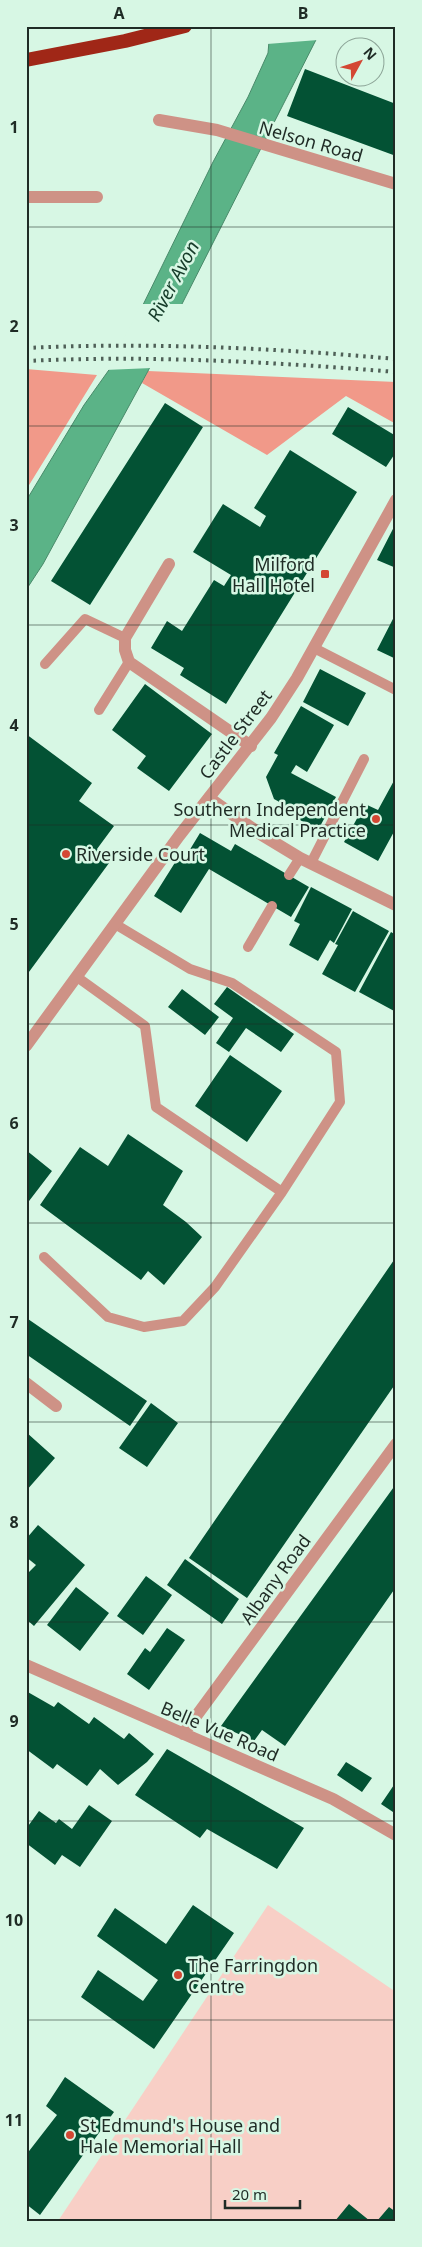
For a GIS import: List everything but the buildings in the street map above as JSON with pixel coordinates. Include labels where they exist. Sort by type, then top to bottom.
[{"type":"highway","points":[[26,60],[125,41],[186,26]]},
{"type":"street","name":"Nelson Road","points":[[159,120],[221,132],[396,184]]},
{"type":"street","points":[[26,197],[97,197]]},
{"type":"street","name":"Castle Street","points":[[26,1046],[209,798],[251,746],[314,648],[396,500]]},
{"type":"street","points":[[169,564],[126,638],[125,650],[129,662],[251,746]]},
{"type":"street","points":[[209,798],[262,836],[305,860],[396,905]]},
{"type":"street","points":[[26,1383],[56,1406]]},
{"type":"street","name":"Albany Road","points":[[183,1734],[396,1444]]},
{"type":"street","name":"Belle Vue Road","points":[[26,1665],[333,1798],[396,1835]]},
{"type":"lane","points":[[45,664],[85,619],[126,638]]},
{"type":"lane","points":[[314,648],[396,690]]},
{"type":"lane","points":[[100,710],[129,662]]},
{"type":"lane","points":[[289,876],[305,860],[364,759]]},
{"type":"lane","points":[[248,947],[272,906]]},
{"type":"lane","points":[[44,1257],[108,1316],[144,1327],[183,1321],[215,1287],[282,1192],[340,1102],[336,1052],[232,984],[190,969],[115,924]]},
{"type":"lane","points":[[77,977],[145,1026],[156,1107],[282,1192]]},
{"type":"shaded area","points":[[26,369],[97,375],[26,490]]},
{"type":"shaded area","points":[[148,371],[396,382],[396,424],[346,396],[267,455],[142,383]]},
{"type":"shaded area","points":[[268,1905],[396,1992],[396,2221],[58,2221]]},
{"type":"water","name":"River Avon","points":[[323,26],[148,371],[43,564],[26,590],[26,501],[84,405],[116,360],[213,162],[248,97],[268,53],[269,41]]},
{"type":"pier","points":[[274,26],[325,26],[318,40],[267,44]]},
{"type":"pier","points":[[141,304],[184,304],[152,368],[105,370],[114,359]]},
{"type":"railway","points":[[26,348],[72,346],[211,347],[396,359]]},
{"type":"railway","points":[[26,361],[72,359],[211,360],[396,372]]},
{"type":"place","name":"Milford Hall Hotel","points":[[325,574]]},
{"type":"place","name":"Southern Independent Medical Practice","points":[[376,819]]},
{"type":"place","name":"Riverside Court","points":[[66,854]]},
{"type":"place","name":"The Farringdon Centre","points":[[178,1975]]},
{"type":"place","name":"St Edmund's House and Hale Memorial Hall","points":[[70,2135]]}]
